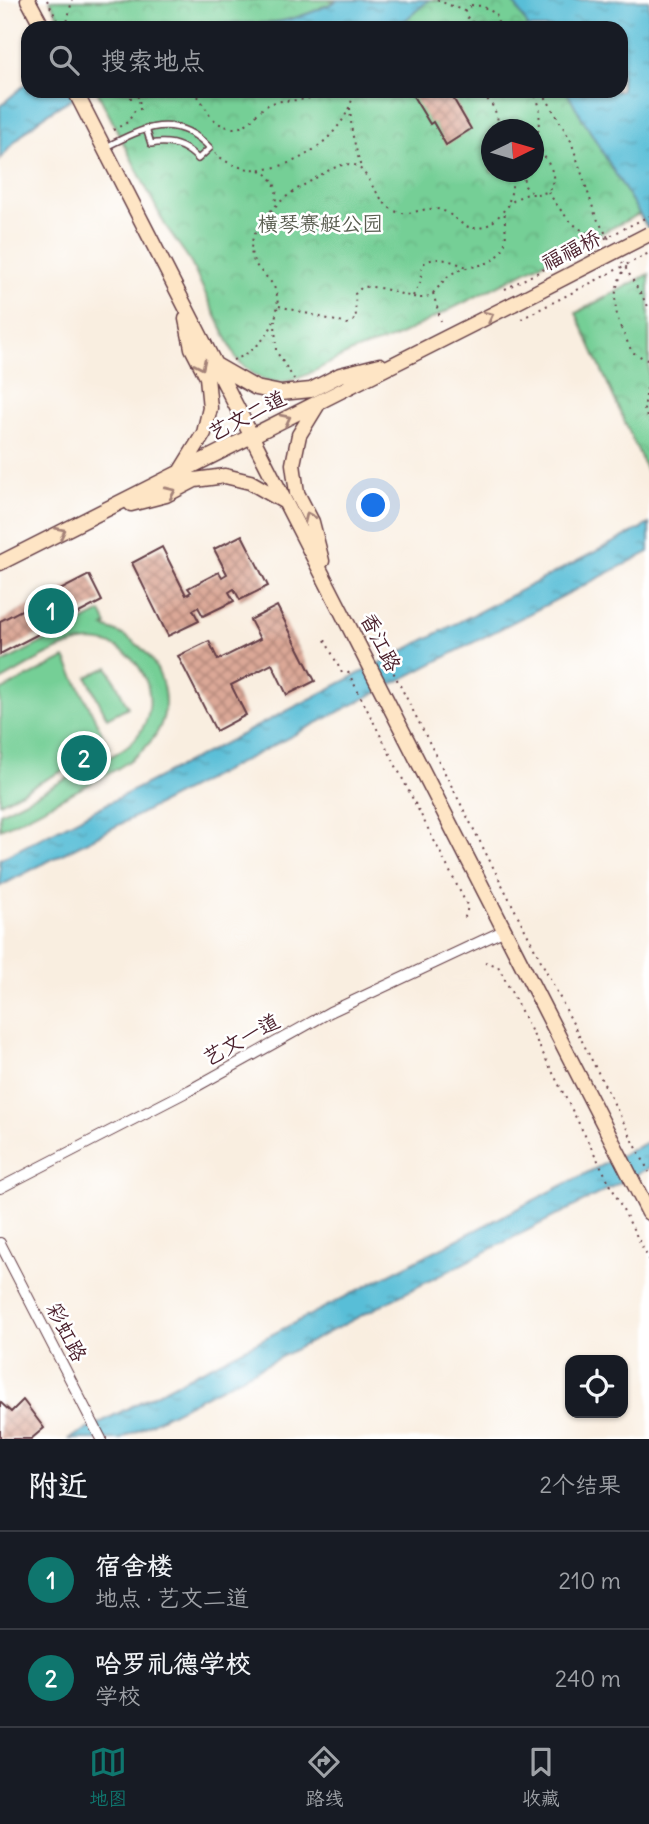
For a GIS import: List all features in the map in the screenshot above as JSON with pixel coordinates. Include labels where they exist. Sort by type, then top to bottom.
[{"type":"main road","points":[[28,0],[39,21]]},
{"type":"main road","name":"香江路","points":[[79,98],[649,1213]]},
{"type":"main road","name":"福福桥","points":[[513,304],[649,234]]},
{"type":"main road","points":[[180,472],[204,433],[210,408],[206,377],[192,348],[182,300]]},
{"type":"main road","name":"艺文二道","points":[[0,563],[513,304]]},
{"type":"main road","points":[[214,363],[256,388],[281,393],[312,390],[340,374],[402,360]]},
{"type":"main road","points":[[319,402],[297,442],[293,471],[297,493],[312,522],[327,583]]},
{"type":"main road","points":[[106,510],[166,495],[195,480],[217,477],[250,481],[285,502]]},
{"type":"street","name":"艺文一道","points":[[0,1188],[190,1090],[330,1012],[505,930]]},
{"type":"street","name":"彩虹路","points":[[0,1243],[101,1439]]},
{"type":"lane","points":[[104,148],[146,128],[166,126],[186,130],[211,148],[198,159],[180,145],[166,142],[151,144],[146,128]]},
{"type":"path","points":[[47,0],[58,21]]},
{"type":"path","points":[[68,21],[72,0]]},
{"type":"path","points":[[437,0],[465,11]]},
{"type":"path","points":[[465,11],[471,5],[482,5],[496,14],[498,21]]},
{"type":"path","points":[[465,11],[469,21]]},
{"type":"path","points":[[113,130],[128,122],[135,110],[140,109],[139,98]]},
{"type":"path","points":[[200,98],[216,121],[230,128],[246,125],[262,109],[274,102],[312,98]]},
{"type":"path","points":[[259,169],[292,162],[324,142],[339,126],[353,98]]},
{"type":"path","points":[[486,98],[495,108],[497,119]]},
{"type":"path","points":[[542,98],[538,100],[539,145],[555,180],[548,192]]},
{"type":"path","points":[[546,98],[572,141],[596,217],[610,241]]},
{"type":"path","points":[[350,107],[352,133],[362,170],[387,205],[400,213],[440,209],[461,224],[476,228],[488,225],[518,197],[548,192]]},
{"type":"path","points":[[211,148],[231,163],[259,169],[269,175],[277,196],[274,207]]},
{"type":"path","points":[[297,383],[276,351],[275,319],[278,306],[273,286],[256,265],[251,252],[253,239],[274,207],[294,190],[341,165],[350,164],[362,170]]},
{"type":"path","points":[[509,204],[512,182]]},
{"type":"path","points":[[524,182],[525,186],[536,194]]},
{"type":"path","points":[[548,192],[574,226],[587,233],[610,236]]},
{"type":"path","points":[[278,306],[347,324],[356,319],[355,295],[362,287],[385,288],[424,298],[433,293],[449,275],[468,267],[485,265],[501,251],[507,233],[505,209]]},
{"type":"path","points":[[505,289],[649,216]]},
{"type":"path","points":[[617,252],[649,308]]},
{"type":"path","points":[[521,318],[649,253]]},
{"type":"path","points":[[413,296],[420,283],[422,265],[428,260],[437,259],[468,267]]},
{"type":"path","points":[[630,262],[620,277],[615,295],[615,313],[632,352],[649,361]]},
{"type":"path","points":[[433,293],[441,321]]},
{"type":"path","points":[[233,360],[241,358],[255,347],[275,319]]},
{"type":"path","points":[[649,374],[644,410],[649,422]]},
{"type":"path","points":[[325,640],[342,673]]},
{"type":"path","points":[[384,654],[649,1172]]},
{"type":"path","points":[[348,672],[468,906],[464,920]]},
{"type":"path","points":[[485,962],[498,966],[649,1260]]},
{"type":"green space","name":"横琴赛艇公园","points":[[50,0],[649,0],[649,230],[639,214],[394,338],[352,352],[293,380],[279,382],[265,380],[236,358],[189,259],[165,225],[101,98],[628,98],[628,21],[60,21]]},
{"type":"green space","points":[[649,274],[649,476],[576,313]]},
{"type":"green space","points":[[101,612],[107,625],[104,627],[132,640],[152,660],[161,679],[165,702],[162,721],[154,737],[125,764],[0,829],[0,813],[118,752],[135,739],[145,723],[149,705],[148,688],[142,672],[132,658],[118,648],[101,642],[82,642],[61,648],[0,681],[0,664]]},
{"type":"green space","points":[[65,658],[109,747],[0,803],[0,691]]},
{"type":"green space","points":[[108,667],[128,707],[107,718],[87,677]]},
{"type":"water","points":[[338,0],[429,0],[404,21],[284,21],[321,9]]},
{"type":"water","points":[[512,0],[649,0],[649,230],[570,98],[628,98],[628,21],[525,21]]},
{"type":"water","points":[[21,88],[21,98],[74,98],[39,120],[18,138],[0,160],[0,106]]},
{"type":"water","points":[[649,524],[649,552],[0,886],[0,859]]},
{"type":"water","points":[[649,1141],[649,1168],[121,1439],[68,1439]]},
{"type":"building","points":[[414,98],[453,98],[471,129],[446,145],[433,122],[430,124]]},
{"type":"building","points":[[242,535],[268,586],[240,600],[234,589],[229,592],[234,601],[203,616],[198,607],[193,610],[199,621],[168,636],[132,563],[162,547],[186,595],[191,592],[188,588],[219,572],[222,577],[227,574],[214,549]]},
{"type":"building","points":[[89,575],[102,601],[0,654],[0,621]]},
{"type":"building","points":[[277,606],[315,681],[287,695],[272,664],[231,685],[246,715],[216,731],[178,656],[209,641],[218,660],[260,639],[250,620]]},
{"type":"building","points":[[23,1400],[44,1428],[31,1439],[0,1439],[0,1402],[11,1412]]},
{"type":"place","name":"宿舍楼","points":[[51,611]]},
{"type":"place","name":"哈罗礼德学校","points":[[84,758]]}]
